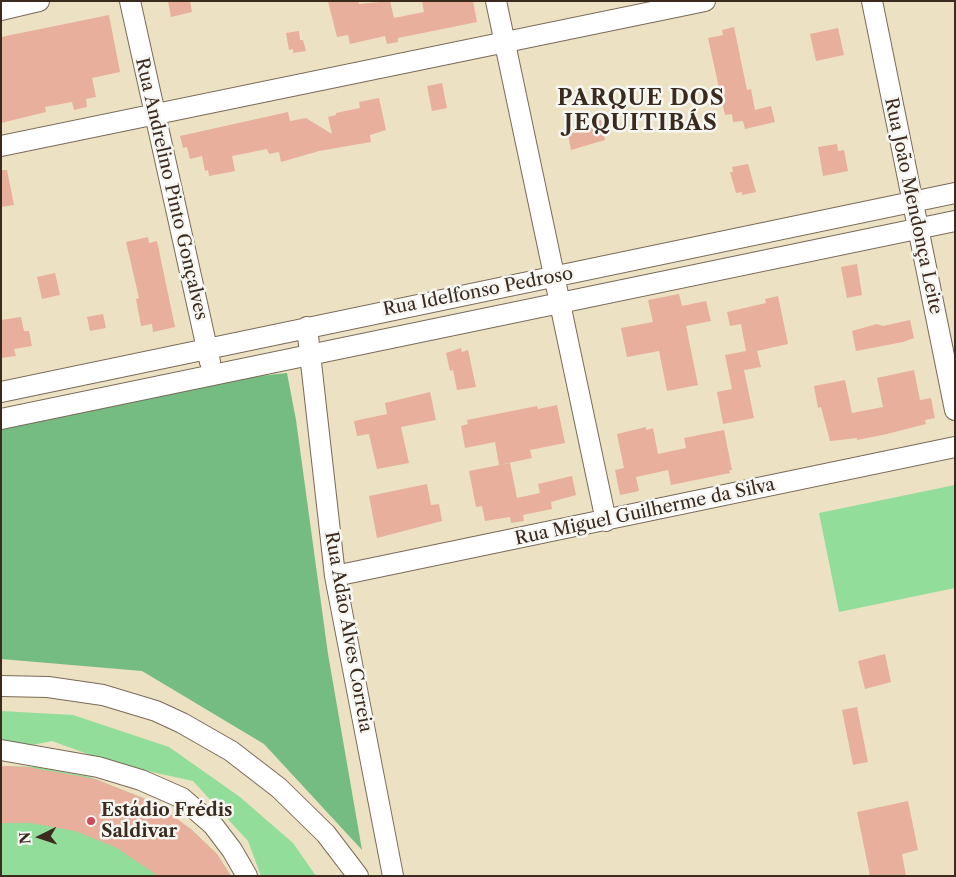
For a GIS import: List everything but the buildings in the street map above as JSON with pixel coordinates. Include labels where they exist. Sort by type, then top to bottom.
[{"type":"street","points":[[1,10],[39,1]]},
{"type":"street","name":"Rua Andrelino Pinto Gonçalves","points":[[130,1],[212,376]]},
{"type":"street","points":[[496,1],[606,521]]},
{"type":"street","points":[[1,146],[705,1]]},
{"type":"street","name":"Rua João Mendonça Leite","points":[[872,1],[955,410]]},
{"type":"street","name":"Rua Idelfonso Pedroso","points":[[1,392],[955,193]]},
{"type":"street","name":"Rua Idelfonso Pedroso","points":[[1,419],[955,221]]},
{"type":"street","name":"Rua Adão Alves Correia","points":[[308,327],[335,576],[392,876]]},
{"type":"street","name":"Rua Miguel Guilherme da Silva","points":[[335,576],[955,447]]},
{"type":"street","points":[[1,686],[48,687],[103,695],[156,711],[182,722],[231,751],[279,788],[326,834],[358,876]]},
{"type":"street","points":[[1,750],[98,767],[141,780],[182,798],[213,826],[232,850],[247,876]]},
{"type":"green space","points":[[287,373],[296,420],[328,654],[362,850],[264,744],[142,671],[1,659],[1,424],[197,383]]},
{"type":"green space","points":[[955,485],[955,588],[839,612],[819,513]]},
{"type":"green space","points":[[1,711],[73,715],[169,747],[240,797],[293,843],[316,876],[261,876],[248,841],[193,781],[115,764],[52,741],[18,748],[1,742]]},
{"type":"green space","name":"Estádio Frédis Saldivar","points":[[1,767],[36,767],[90,777],[143,798],[192,830],[217,854],[231,876],[1,876]]},
{"type":"place","name":"Estádio Frédis Saldivar","points":[[91,821]]},
{"type":"district","name":"PARQUE DOS JEQUITIBÁS","points":[[641,112]]}]
